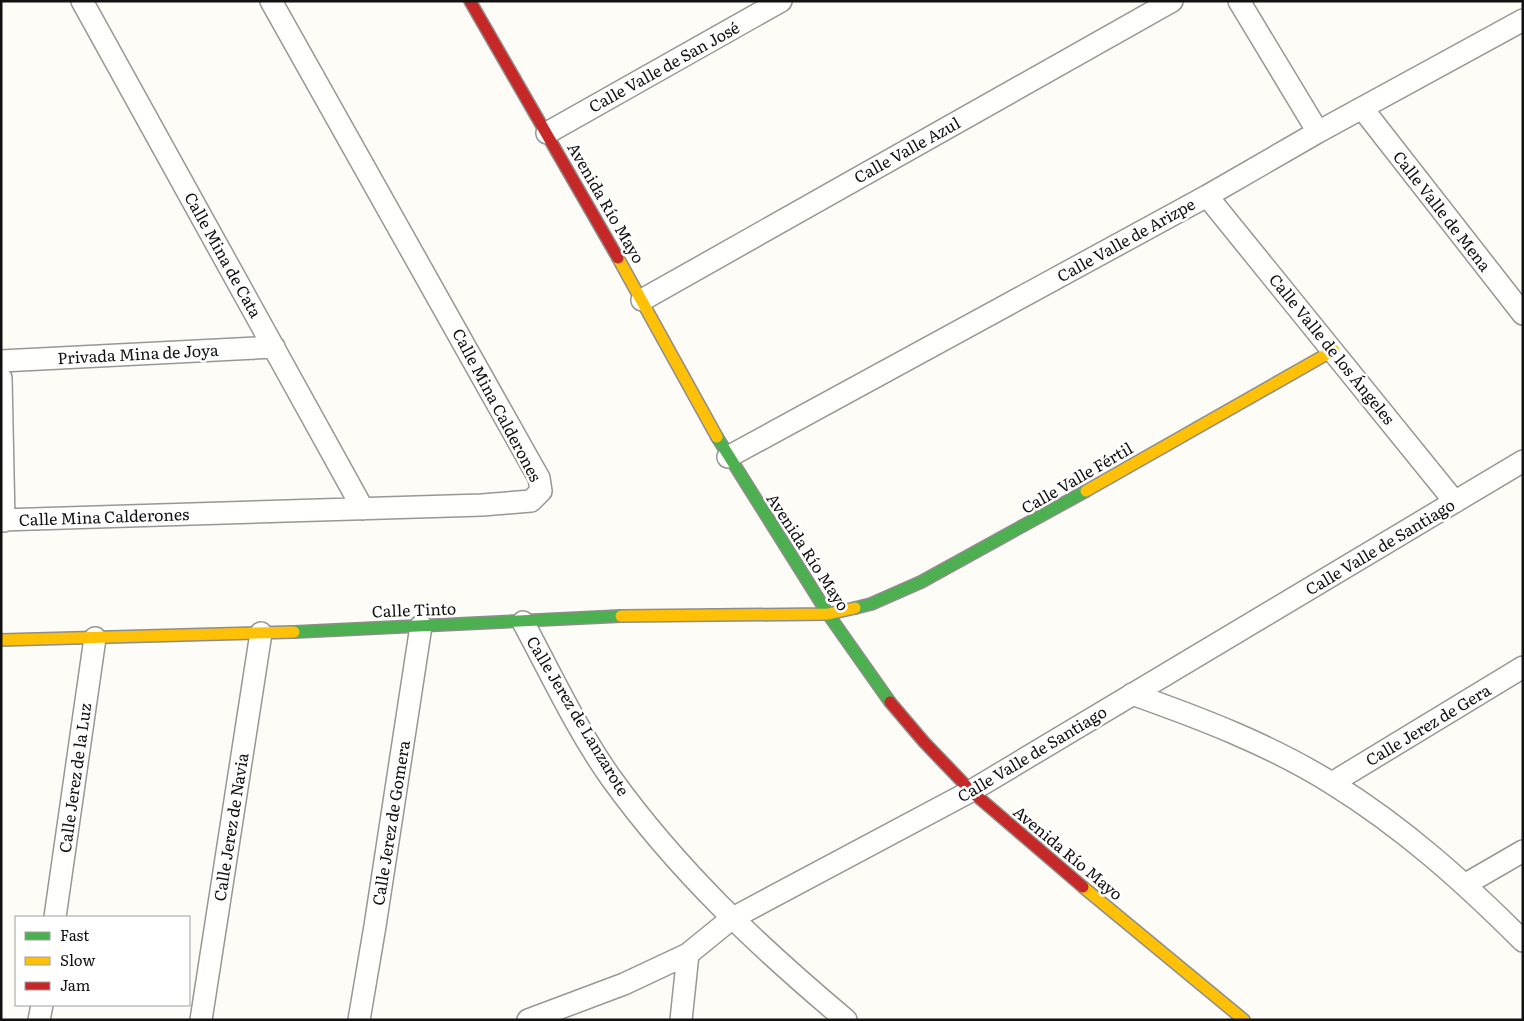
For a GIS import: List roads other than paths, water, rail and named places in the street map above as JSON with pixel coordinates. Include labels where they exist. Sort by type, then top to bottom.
[{"type":"street","name":"Calle Mina de Cata","points":[[82,1],[363,508]]},
{"type":"street","name":"Calle Mina Calderones","points":[[3,520],[482,505],[531,501],[541,491],[541,485],[448,314],[271,1]]},
{"type":"street","name":"Avenida Río Mayo","points":[[470,1],[642,300],[728,457],[828,614],[877,686],[924,742],[971,791],[1032,846],[1244,1020]]},
{"type":"street","name":"Calle Valle de San José","points":[[547,133],[781,1]]},
{"type":"street","name":"Calle Valle Azul","points":[[642,300],[1172,1]]},
{"type":"street","points":[[1239,1],[1318,132]]},
{"type":"street","name":"Calle Valle de Arizpe","points":[[728,457],[1207,196],[1318,132],[1523,20]]},
{"type":"street","name":"Calle Valle de Mena","points":[[1362,108],[1523,314]]},
{"type":"street","name":"Calle Valle de los Ángeles","points":[[1207,196],[1334,350],[1455,502]]},
{"type":"street","name":"Privada Mina de Joya","points":[[1,361],[274,347]]},
{"type":"street","name":"Calle Valle Fértil","points":[[828,614],[871,604],[921,582],[974,554],[1334,350]]},
{"type":"street","points":[[1,378],[3,520]]},
{"type":"street","name":"Calle Valle de Santiago","points":[[528,1020],[624,984],[688,954],[731,919],[971,791],[1523,461]]},
{"type":"street","name":"Calle Tinto","points":[[1,640],[262,633],[621,616],[828,614]]},
{"type":"street","name":"Calle Jerez de Lanzarote","points":[[523,622],[563,697],[610,776],[665,849],[731,919],[846,1020]]},
{"type":"street","name":"Calle Jerez de Gomera","points":[[359,1020],[421,626]]},
{"type":"street","name":"Calle Jerez de Navia","points":[[201,1020],[262,633]]},
{"type":"street","name":"Calle Jerez de la Luz","points":[[55,916],[95,638]]},
{"type":"street","name":"Calle Jerez de Gera","points":[[1332,783],[1523,667]]},
{"type":"street","points":[[1132,694],[1196,717],[1260,745],[1332,783],[1402,832],[1466,884],[1523,941]]},
{"type":"street","points":[[1466,884],[1523,851]]},
{"type":"street","points":[[681,1020],[688,954]]},
{"type":"street","points":[[39,1020],[42,1006]]}]
